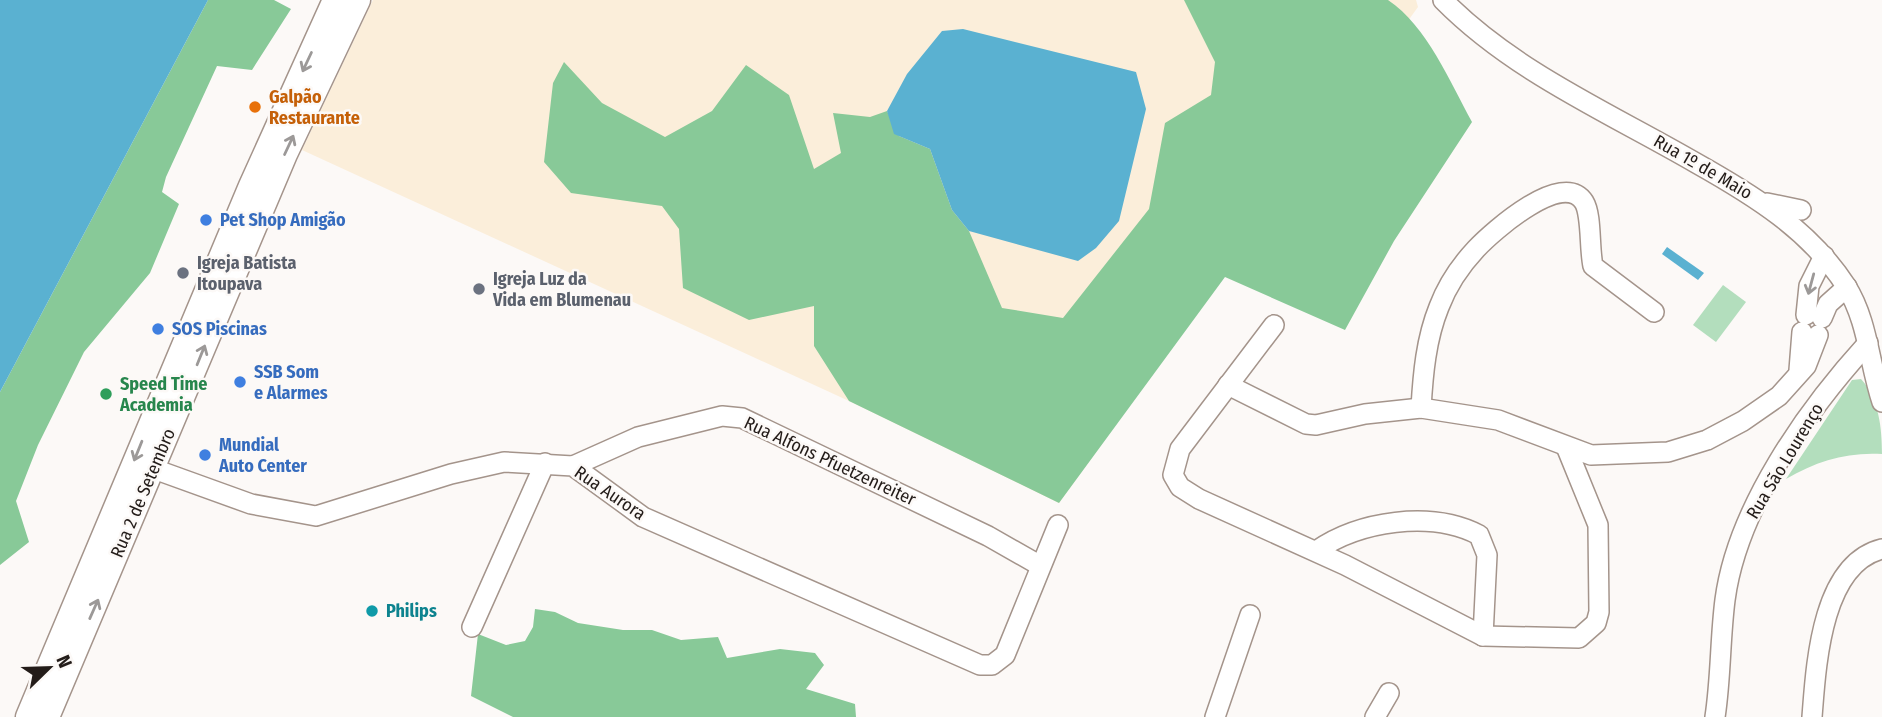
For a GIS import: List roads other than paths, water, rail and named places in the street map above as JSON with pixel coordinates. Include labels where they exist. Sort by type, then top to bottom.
[{"type":"main road","name":"Rua 2 de Setembro","points":[[27,717],[251,186],[335,0]]},
{"type":"main road","name":"Rua 2 de Setembro","points":[[47,717],[154,469],[312,117],[358,0]]},
{"type":"street","name":"Rua 1º de Maio","points":[[1443,0],[1491,44],[1765,202],[1824,256],[1847,287],[1861,315],[1882,402]]},
{"type":"street","points":[[1421,408],[1428,342],[1438,308],[1453,279],[1476,249],[1501,226],[1552,194],[1576,194],[1584,203],[1593,266],[1654,312]]},
{"type":"street","points":[[1765,202],[1801,210]]},
{"type":"street","points":[[1228,385],[1306,424],[1316,425],[1365,414],[1421,408],[1498,420],[1567,449],[1591,456],[1668,452],[1707,440],[1743,421],[1779,396],[1798,375],[1812,325],[1809,286],[1824,256]]},
{"type":"street","points":[[1812,325],[1828,304],[1847,287]]},
{"type":"street","points":[[1274,325],[1181,449],[1172,475],[1180,486],[1199,499],[1316,551],[1483,636],[1578,638],[1596,623],[1600,612],[1598,525],[1567,449]]},
{"type":"street","name":"Rua São Lourenço","points":[[1715,717],[1725,599],[1732,563],[1745,528],[1763,490],[1803,427],[1835,379],[1868,343]]},
{"type":"street","name":"Rua Alfons Pfuetzenreiter","points":[[573,466],[638,437],[722,416],[742,418],[988,536],[1039,565]]},
{"type":"street","name":"Rua Aurora","points":[[154,469],[251,504],[316,516],[451,474],[504,461],[573,466],[643,517],[980,665],[992,665],[1005,655],[1039,565]]},
{"type":"street","points":[[471,627],[545,463]]},
{"type":"street","points":[[1316,551],[1379,526],[1431,520],[1471,530],[1479,535],[1487,555],[1483,636]]},
{"type":"street","points":[[1039,565],[1058,525]]},
{"type":"street","points":[[1812,717],[1829,606],[1840,582],[1854,564],[1882,549]]},
{"type":"street","points":[[1218,716],[1250,615]]},
{"type":"street","points":[[1375,717],[1389,693]]},
{"type":"water","points":[[0,0],[208,0],[0,392]]},
{"type":"water","points":[[963,29],[1136,72],[1146,109],[1119,221],[1096,248],[1078,261],[969,231],[952,210],[930,149],[894,134],[887,111],[907,74],[942,31]]},
{"type":"water","points":[[1667,247],[1704,273],[1698,280],[1662,254]]},
{"type":"place","name":"Galpão Restaurante","points":[[255,107]]},
{"type":"place","name":"Pet Shop Amigão","points":[[206,220]]},
{"type":"place","name":"Igreja Batista Itoupava","points":[[183,273]]},
{"type":"place","name":"Igreja Luz da Vida em Blumenau","points":[[479,289]]},
{"type":"place","name":"SOS Piscinas","points":[[158,329]]},
{"type":"place","name":"SSB Som e Alarmes","points":[[240,382]]},
{"type":"place","name":"Speed Time Academia","points":[[106,394]]},
{"type":"place","name":"Mundial Auto Center","points":[[205,455]]},
{"type":"place","name":"Philips","points":[[372,611]]}]
